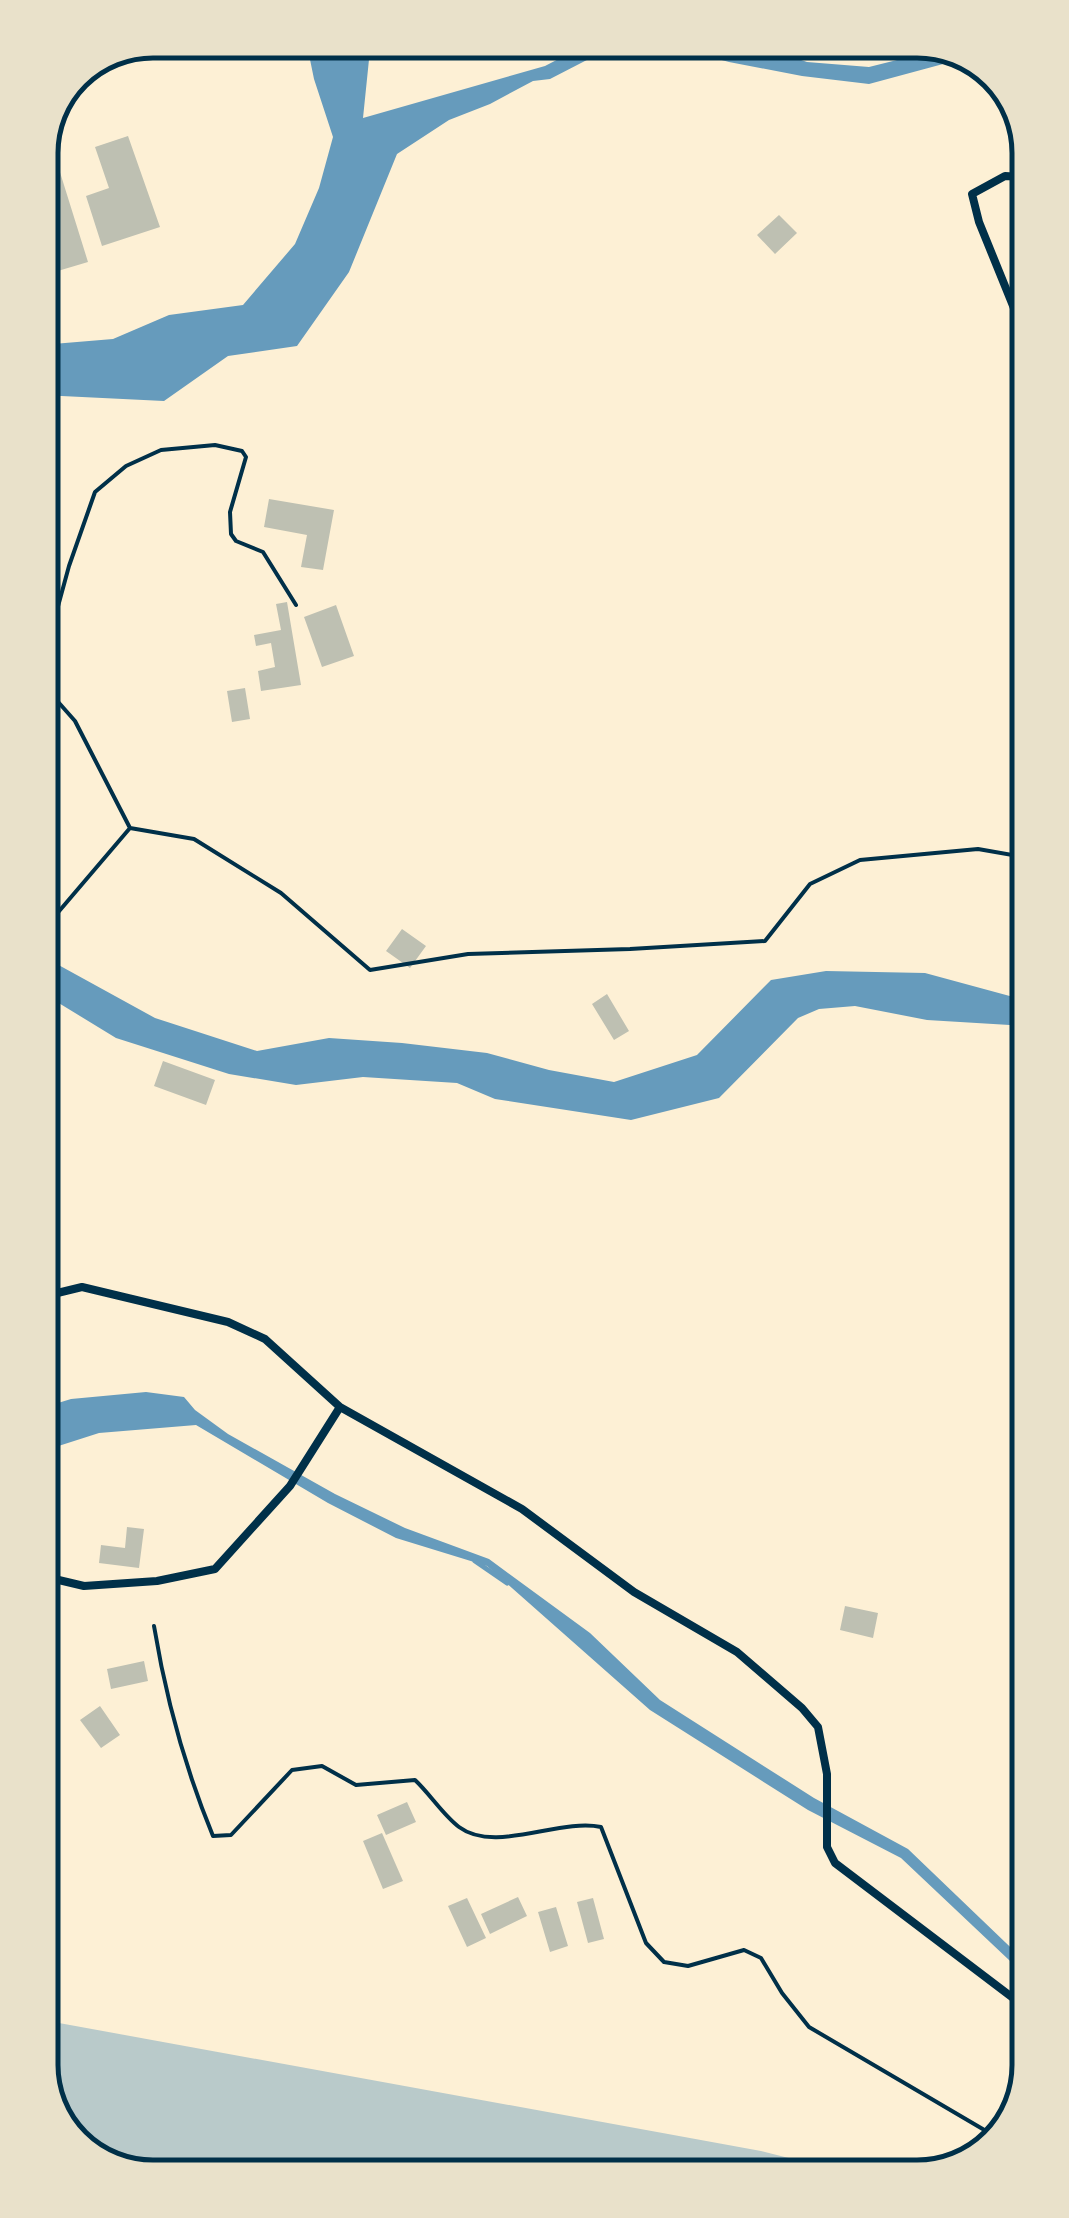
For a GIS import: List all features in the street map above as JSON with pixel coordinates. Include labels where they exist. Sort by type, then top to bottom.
[{"type":"street","points":[[1012,176],[972,194],[978,222],[1012,304]]},
{"type":"street","points":[[58,1293],[82,1287],[228,1322],[265,1339],[340,1407],[522,1509],[634,1592],[737,1652],[818,1726],[827,1774],[827,1848],[835,1863],[1012,1997]]},
{"type":"street","points":[[58,1580],[84,1586],[157,1581],[215,1569],[290,1486],[340,1407]]},
{"type":"lane","points":[[58,606],[95,492],[126,466],[161,450],[215,445],[242,451],[246,457],[230,512],[230,534],[236,541],[263,552],[296,606]]},
{"type":"lane","points":[[58,701],[75,722],[130,828]]},
{"type":"lane","points":[[130,828],[194,839],[281,892],[370,970],[468,954],[630,950],[764,941],[810,884],[860,860],[978,849],[1012,855]]},
{"type":"lane","points":[[58,913],[130,828]]},
{"type":"lane","points":[[154,1626],[162,1676],[188,1777],[213,1836],[231,1835],[292,1770],[322,1766],[356,1786],[415,1780],[461,1829],[496,1838],[582,1823],[601,1828],[646,1944],[664,1962],[688,1966],[744,1950],[761,1958],[782,1994],[810,2027],[985,2131]]},
{"type":"shaded area","points":[[58,2023],[797,2160],[134,2159],[111,2151],[90,2137],[70,2113],[59,2084]]},
{"type":"water","points":[[310,58],[369,58],[363,118],[545,66],[560,58],[591,58],[449,120],[397,154],[349,272],[297,346],[228,356],[164,401],[58,396],[58,344],[113,339],[169,315],[243,305],[295,244],[319,188],[333,137]]},
{"type":"water","points":[[714,58],[795,58],[869,67],[905,58],[947,63],[869,84]]},
{"type":"water","points":[[58,965],[155,1018],[257,1051],[329,1038],[402,1043],[487,1053],[614,1082],[697,1055],[771,980],[826,971],[925,973],[1012,997],[1012,1025],[927,1020],[855,1006],[819,1009],[798,1018],[719,1098],[631,1120],[495,1099],[457,1083],[363,1077],[296,1085],[229,1074],[116,1038],[58,1003]]},
{"type":"water","points":[[146,1392],[184,1397],[228,1434],[335,1494],[405,1528],[489,1559],[590,1633],[660,1700],[814,1798],[908,1849],[1012,1949],[1012,1963],[901,1858],[808,1810],[650,1710],[487,1566],[396,1538],[196,1425],[99,1433],[58,1446],[58,1403]]},
{"type":"building","points":[[128,136],[160,227],[102,246],[86,196],[109,188],[95,147]]},
{"type":"building","points":[[58,166],[88,262],[58,271]]},
{"type":"building","points":[[779,215],[797,233],[775,254],[757,235]]},
{"type":"building","points":[[269,499],[334,510],[323,570],[301,567],[307,535],[264,527]]},
{"type":"building","points":[[287,602],[301,685],[261,691],[258,671],[275,667],[271,643],[256,646],[254,635],[281,630],[276,604]]},
{"type":"building","points":[[336,605],[354,656],[322,667],[304,617]]},
{"type":"building","points":[[245,688],[250,719],[232,722],[227,691]]},
{"type":"building","points":[[402,929],[426,946],[410,968],[386,951]]},
{"type":"building","points":[[607,994],[629,1031],[614,1040],[592,1004]]},
{"type":"building","points":[[163,1061],[215,1080],[206,1105],[154,1086]]},
{"type":"building","points":[[127,1527],[144,1529],[139,1568],[99,1563],[101,1545],[125,1548]]},
{"type":"building","points":[[845,1606],[878,1613],[873,1638],[840,1630]]},
{"type":"building","points":[[144,1661],[148,1681],[111,1689],[107,1669]]},
{"type":"building","points":[[100,1706],[120,1735],[101,1748],[80,1720]]},
{"type":"building","points":[[407,1802],[416,1822],[386,1835],[377,1815]]},
{"type":"building","points":[[382,1833],[403,1881],[383,1889],[363,1841]]},
{"type":"building","points":[[518,1897],[527,1916],[490,1934],[481,1914]]},
{"type":"building","points":[[467,1898],[486,1938],[467,1947],[448,1906]]},
{"type":"building","points":[[593,1898],[604,1939],[588,1943],[577,1902]]},
{"type":"building","points":[[556,1907],[568,1946],[550,1952],[538,1912]]},
{"type":"waterway","points":[[475,1561],[507,1583]]}]
